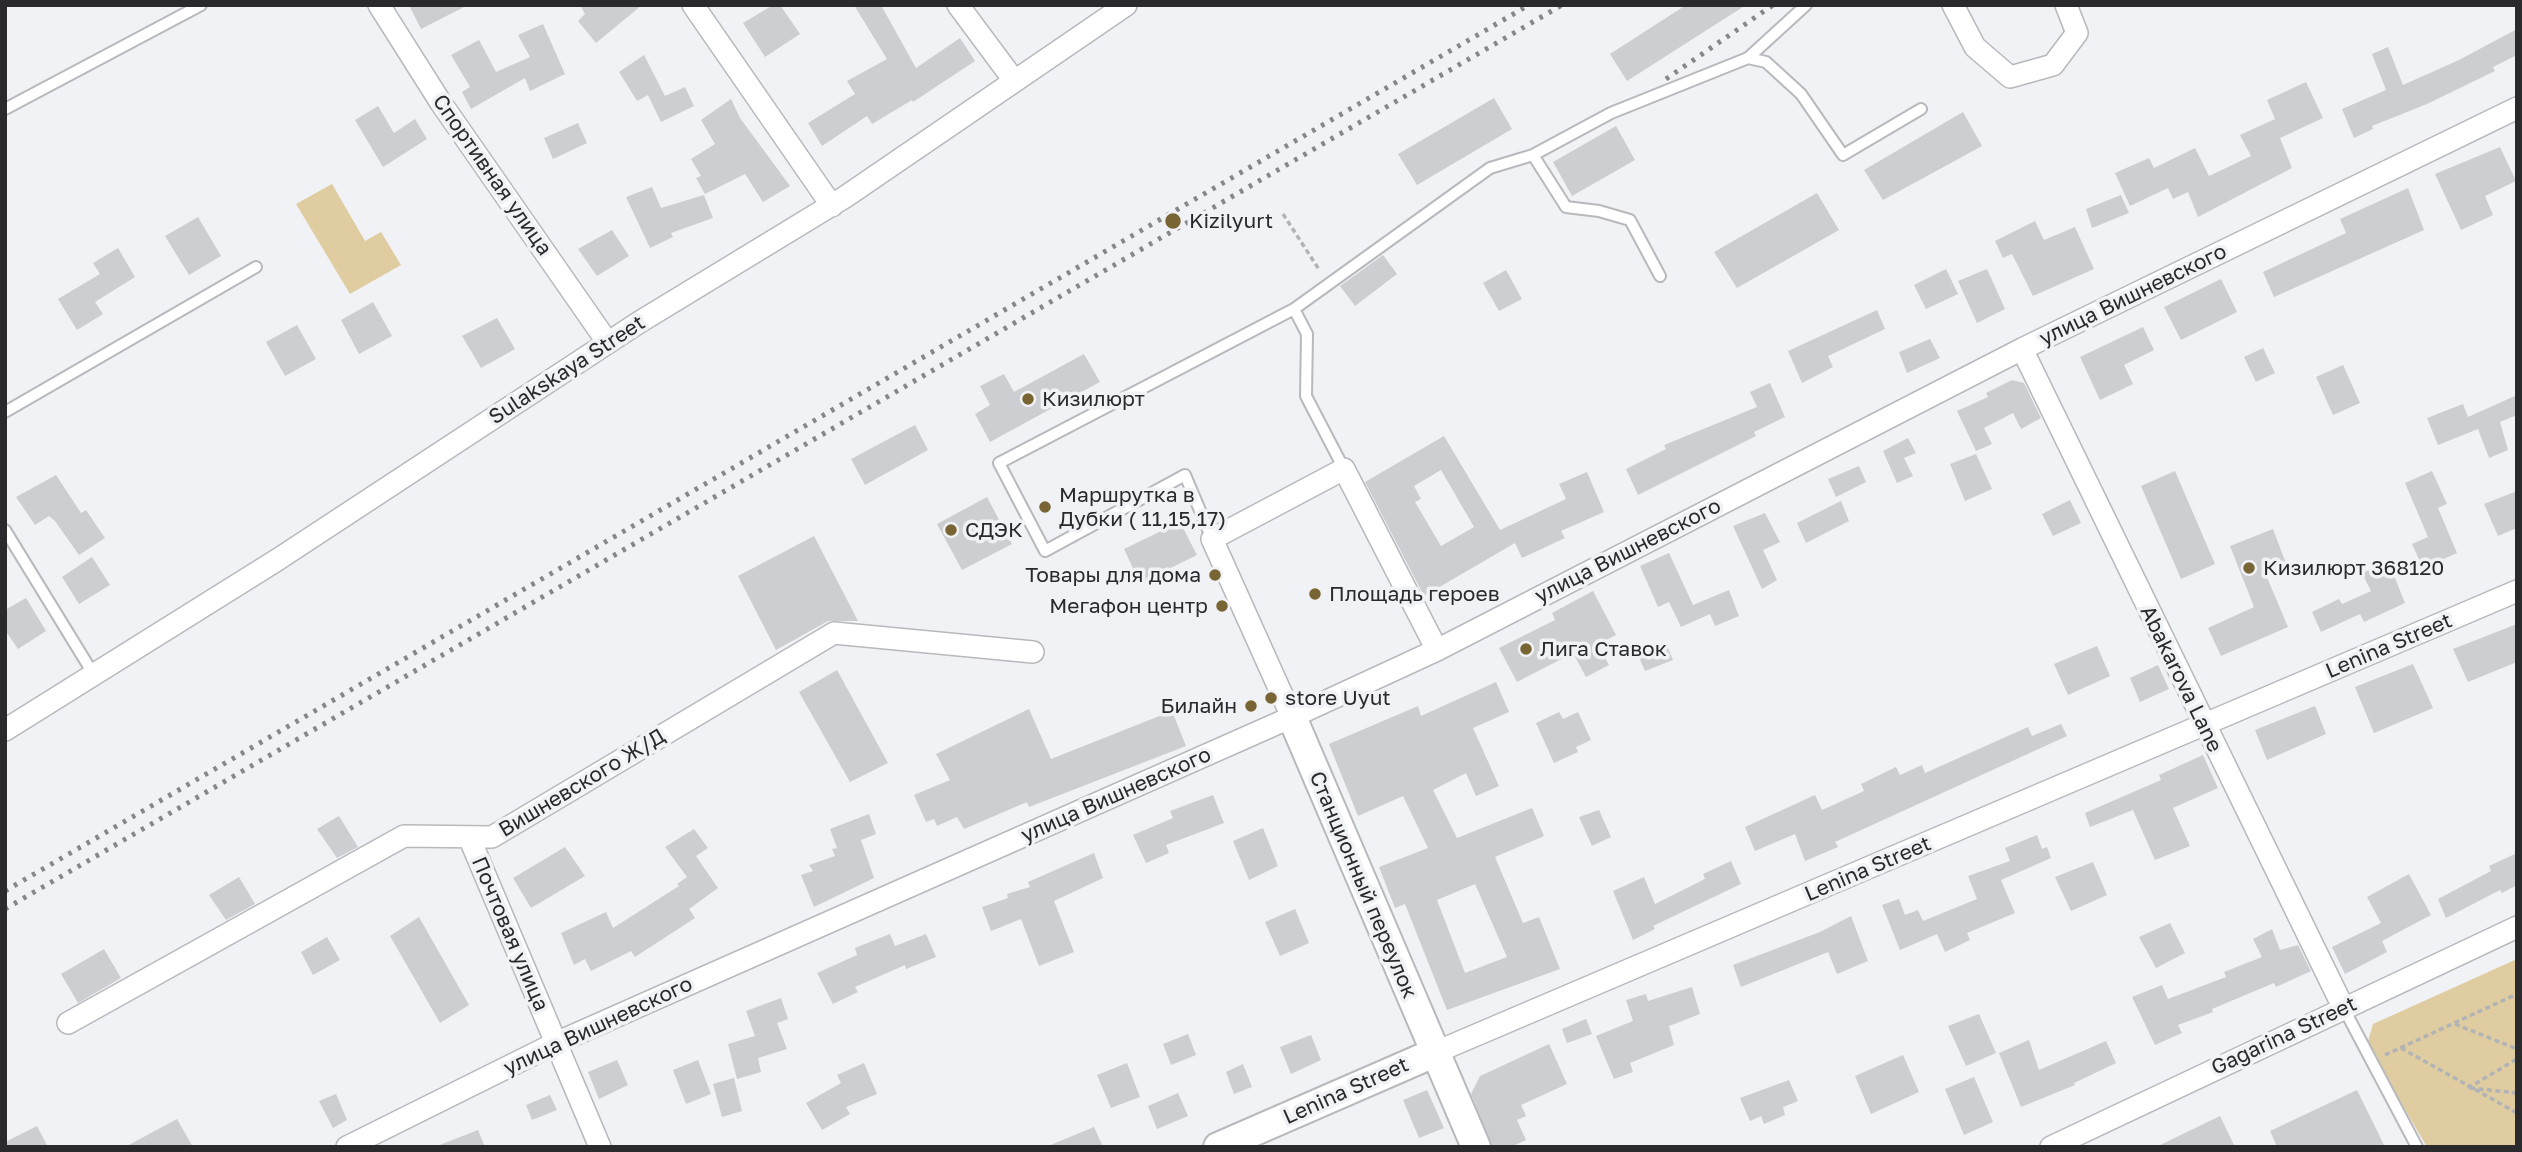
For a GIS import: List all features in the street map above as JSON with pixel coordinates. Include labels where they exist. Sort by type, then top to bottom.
[{"type":"street","name":"Спортивная улица","points":[[379,5],[441,103],[608,343]]},
{"type":"street","points":[[694,5],[832,205]]},
{"type":"street","points":[[958,5],[1013,79]]},
{"type":"street","name":"Sulakskaya Street","points":[[5,730],[277,560],[608,343],[832,205],[1013,79],[1126,5]]},
{"type":"street","points":[[1953,5],[1975,47],[2010,77],[2053,65],[2077,33],[2066,5]]},
{"type":"street","name":"улица Вишневского","points":[[347,1147],[556,1042],[1292,718],[1437,650],[2022,349],[2517,108]]},
{"type":"street","name":"Abakarova Lane","points":[[2022,349],[2343,1007]]},
{"type":"street","points":[[1292,718],[1212,539],[1344,469],[1437,650]]},
{"type":"street","name":"Lenina Street","points":[[1219,1147],[2517,591]]},
{"type":"street","name":"Вишневского Ж/Д","points":[[68,1023],[404,836],[492,837],[834,633],[1033,652]]},
{"type":"street","name":"Станционный переулок","points":[[1292,718],[1476,1147]]},
{"type":"street","name":"Почтовая улица","points":[[469,836],[600,1147]]},
{"type":"street","name":"Gagarina Street","points":[[2051,1147],[2343,1007],[2517,928]]},
{"type":"lane","points":[[5,109],[201,5]]},
{"type":"lane","points":[[1212,539],[1185,475],[1045,551],[999,463],[1294,309],[1490,168],[1533,155],[1611,113],[1748,58],[1806,5]]},
{"type":"lane","points":[[1748,58],[1766,62],[1801,94],[1843,155],[1921,109]]},
{"type":"lane","points":[[1533,155],[1566,207],[1599,211],[1630,220],[1660,276]]},
{"type":"lane","points":[[5,412],[256,267]]},
{"type":"lane","points":[[1294,309],[1307,334],[1306,396],[1344,469]]},
{"type":"lane","points":[[5,530],[94,675]]},
{"type":"lane","points":[[2343,1007],[2417,1147]]},
{"type":"path","points":[[1283,214],[1322,273]]},
{"type":"path","points":[[2372,1061],[2517,994]]},
{"type":"path","points":[[2455,1024],[2517,1049]]},
{"type":"path","points":[[2401,1048],[2468,1088],[2517,1113]]},
{"type":"path","points":[[2468,1088],[2517,1059]]},
{"type":"path","points":[[2468,1088],[2517,1093]]},
{"type":"shaded area","points":[[332,184],[365,241],[381,232],[401,265],[350,294],[296,204]]},
{"type":"shaded area","points":[[2517,959],[2517,1147],[2427,1147],[2367,1045],[2373,1024]]},
{"type":"building","points":[[409,5],[468,5],[421,29]]},
{"type":"building","points":[[580,5],[642,5],[596,43],[578,21],[585,14]]},
{"type":"building","points":[[773,5],[780,5],[800,34],[765,57],[743,23]]},
{"type":"building","points":[[854,5],[881,5],[916,68],[960,38],[975,61],[913,102],[912,100],[872,124],[867,116],[822,146],[808,123],[855,94],[847,81],[887,59]]},
{"type":"building","points":[[1686,5],[1746,5],[1627,81],[1610,54]]},
{"type":"building","points":[[543,24],[565,74],[530,91],[525,78],[471,109],[462,92],[470,87],[451,55],[479,40],[496,72],[530,57],[518,35]]},
{"type":"building","points":[[2517,29],[2517,55],[2493,67],[2495,71],[2427,104],[2372,126],[2373,129],[2354,138],[2342,109],[2386,90],[2372,54],[2388,47],[2403,85],[2459,60]]},
{"type":"building","points":[[644,55],[665,96],[685,87],[694,106],[661,122],[648,95],[637,101],[619,72]]},
{"type":"building","points":[[2306,82],[2323,118],[2280,138],[2292,168],[2198,217],[2188,192],[2173,199],[2168,188],[2130,206],[2115,173],[2149,158],[2154,168],[2195,148],[2209,176],[2251,156],[2240,135],[2275,119],[2267,100]]},
{"type":"building","points":[[1494,98],[1512,129],[1417,185],[1398,154]]},
{"type":"building","points":[[731,99],[740,118],[790,186],[763,202],[745,174],[705,194],[696,178],[701,176],[691,159],[715,144],[701,120]]},
{"type":"building","points":[[378,106],[394,133],[415,119],[427,139],[383,167],[355,120]]},
{"type":"building","points":[[1963,112],[1982,146],[1883,200],[1864,170]]},
{"type":"building","points":[[578,123],[587,143],[553,159],[544,138]]},
{"type":"building","points":[[1616,126],[1635,160],[1572,196],[1553,162]]},
{"type":"building","points":[[2500,147],[2516,181],[2485,196],[2493,215],[2461,230],[2435,174]]},
{"type":"building","points":[[652,187],[661,208],[704,195],[713,218],[671,233],[673,237],[650,248],[626,197]]},
{"type":"building","points":[[2408,188],[2424,230],[2274,297],[2263,272],[2346,233],[2340,219]]},
{"type":"building","points":[[1817,193],[1839,230],[1737,288],[1714,252]]},
{"type":"building","points":[[2121,195],[2129,213],[2092,228],[2086,209]]},
{"type":"building","points":[[198,217],[221,256],[189,275],[165,236]]},
{"type":"building","points":[[2035,221],[2044,240],[2075,227],[2094,269],[2033,296],[2012,254],[2003,258],[1995,241]]},
{"type":"building","points":[[612,230],[629,256],[597,276],[578,249]]},
{"type":"building","points":[[118,248],[135,277],[95,302],[103,314],[77,330],[58,299],[100,274],[93,263]]},
{"type":"building","points":[[1383,255],[1397,274],[1355,306],[1340,286]]},
{"type":"building","points":[[1946,269],[1958,294],[1926,309],[1914,285]]},
{"type":"building","points":[[1987,269],[2005,309],[1977,323],[1958,281]]},
{"type":"building","points":[[1506,270],[1522,299],[1499,311],[1483,283]]},
{"type":"building","points":[[2221,279],[2237,312],[2181,340],[2164,307]]},
{"type":"building","points":[[373,302],[392,336],[359,354],[341,320]]},
{"type":"building","points":[[1877,310],[1885,329],[1828,356],[1833,367],[1802,383],[1788,351]]},
{"type":"building","points":[[497,318],[515,349],[481,368],[462,336]]},
{"type":"building","points":[[297,325],[316,359],[285,376],[266,342]]},
{"type":"building","points":[[2143,327],[2154,350],[2124,365],[2133,384],[2100,400],[2080,357]]},
{"type":"building","points":[[1930,339],[1940,358],[1907,373],[1899,352]]},
{"type":"building","points":[[2263,348],[2275,373],[2256,382],[2244,357]]},
{"type":"building","name":"Кизилюрт","points":[[1084,354],[1100,382],[990,442],[975,414],[990,405],[980,386],[1004,374],[1014,392]]},
{"type":"building","points":[[2343,365],[2360,403],[2333,415],[2316,377]]},
{"type":"building","points":[[2012,380],[2024,383],[2041,418],[2021,429],[2013,413],[1984,428],[1992,444],[1976,451],[1957,411],[1988,397],[1986,393]]},
{"type":"building","points":[[1770,383],[1785,417],[1754,432],[1756,436],[1638,495],[1626,469],[1666,449],[1664,445],[1757,407],[1750,392]]},
{"type":"building","points":[[2517,395],[2517,415],[2500,422],[2508,450],[2489,458],[2478,429],[2438,445],[2427,418],[2463,404],[2468,417]]},
{"type":"building","points":[[915,425],[928,450],[865,485],[851,459]]},
{"type":"building","points":[[1444,436],[1500,530],[1566,499],[1559,484],[1587,472],[1604,512],[1561,531],[1565,538],[1522,558],[1515,543],[1424,596],[1365,482]],"holes":[[[1441,470],[1474,527],[1441,546],[1415,502],[1421,499],[1414,486]]]},
{"type":"building","points":[[1908,438],[1916,453],[1904,458],[1913,476],[1897,483],[1883,451]]},
{"type":"building","points":[[1976,454],[1992,489],[1965,501],[1950,464]]},
{"type":"building","points":[[1859,466],[1866,482],[1836,497],[1828,479]]},
{"type":"building","points":[[2175,471],[2215,564],[2181,579],[2141,486]]},
{"type":"building","points":[[2432,471],[2447,504],[2438,508],[2457,553],[2423,568],[2412,544],[2428,537],[2405,483]]},
{"type":"building","points":[[56,475],[81,513],[86,510],[105,538],[79,555],[55,521],[49,516],[35,525],[16,497]]},
{"type":"building","points":[[2517,491],[2517,528],[2498,536],[2484,504]]},
{"type":"building","points":[[987,497],[1012,544],[962,570],[937,524]]},
{"type":"building","points":[[2070,500],[2081,523],[2053,536],[2042,514]]},
{"type":"building","points":[[1841,501],[1849,521],[1806,543],[1797,523]]},
{"type":"building","points":[[1765,513],[1780,542],[1763,550],[1777,580],[1762,589],[1733,526]]},
{"type":"building","points":[[1180,522],[1197,555],[1140,583],[1124,549]]},
{"type":"building","points":[[2273,529],[2287,566],[2266,575],[2288,627],[2221,656],[2208,628],[2254,607],[2230,546]]},
{"type":"building","points":[[814,536],[858,621],[828,621],[776,650],[738,576]]},
{"type":"building","points":[[1669,553],[1693,605],[1729,590],[1739,616],[1715,626],[1710,614],[1681,627],[1669,602],[1658,607],[1640,566]]},
{"type":"building","points":[[92,557],[110,585],[79,604],[62,577]]},
{"type":"building","points":[[2388,561],[2405,603],[2364,622],[2360,614],[2321,632],[2312,612],[2339,599],[2342,604],[2371,591],[2362,573]]},
{"type":"building","points":[[1593,591],[1616,635],[1598,644],[1609,665],[1586,677],[1573,653],[1517,682],[1499,648],[1555,620],[1552,613]]},
{"type":"building","points":[[26,598],[46,631],[18,649],[5,630],[5,610]]},
{"type":"building","points":[[2517,624],[2517,662],[2468,682],[2453,649]]},
{"type":"building","points":[[1666,643],[1673,660],[1645,671],[1638,655]]},
{"type":"building","points":[[2097,646],[2110,676],[2068,695],[2054,664]]},
{"type":"building","points":[[2413,664],[2433,708],[2374,733],[2355,687]]},
{"type":"building","points":[[2158,665],[2169,689],[2140,702],[2130,678]]},
{"type":"building","points":[[837,670],[888,763],[850,782],[799,692]]},
{"type":"building","points":[[1496,682],[1509,712],[1473,728],[1499,786],[1476,796],[1466,773],[1433,790],[1457,838],[1532,808],[1544,836],[1495,857],[1523,923],[1539,917],[1560,969],[1447,1010],[1405,904],[1395,908],[1379,867],[1428,848],[1403,796],[1358,816],[1329,744],[1418,706],[1421,716]],"holes":[[[1475,884],[1507,957],[1465,973],[1437,900]]]},
{"type":"building","points":[[2315,706],[2326,734],[2267,760],[2255,730]]},
{"type":"building","points":[[1029,709],[1051,759],[1172,711],[1186,746],[1029,807],[1027,802],[964,829],[957,817],[937,826],[934,819],[926,822],[914,795],[950,780],[936,754]]},
{"type":"building","points":[[1559,712],[1563,719],[1578,712],[1591,740],[1576,747],[1578,752],[1554,763],[1536,723]]},
{"type":"building","points":[[2061,724],[2067,736],[1835,842],[1838,847],[1805,861],[1795,834],[1755,851],[1745,827],[1815,795],[1822,810],[1864,791],[1861,784],[1896,767],[1900,775],[1922,765],[1925,773],[2028,727],[2032,736]]},
{"type":"building","points":[[2203,755],[2218,788],[2173,808],[2190,846],[2155,860],[2133,810],[2090,827],[2085,813],[2161,780],[2159,775]]},
{"type":"building","points":[[1213,795],[1224,823],[1166,845],[1169,853],[1146,863],[1133,835],[1173,818],[1170,811]]},
{"type":"building","points":[[1599,810],[1611,837],[1592,846],[1579,817]]},
{"type":"building","points":[[869,814],[876,834],[861,840],[874,878],[814,907],[801,875],[813,871],[809,865],[835,856],[832,849],[837,848],[830,829]]},
{"type":"building","points":[[339,816],[358,847],[337,858],[317,829]]},
{"type":"building","points":[[1263,828],[1278,866],[1249,880],[1233,841]]},
{"type":"building","points":[[694,829],[708,848],[696,856],[718,888],[689,909],[695,918],[635,957],[631,951],[591,971],[585,959],[574,965],[561,933],[606,912],[613,928],[679,886],[677,884],[687,877],[665,847]]},
{"type":"building","points":[[2037,835],[2042,849],[2047,847],[2051,858],[2001,880],[2015,913],[1967,933],[1970,940],[1945,952],[1937,934],[1900,950],[1882,905],[1899,899],[1905,915],[1918,910],[1923,921],[1977,899],[1968,876],[2010,861],[2005,848]]},
{"type":"building","points":[[565,847],[585,876],[531,908],[513,878]]},
{"type":"building","points":[[1094,853],[1103,878],[1054,901],[1074,952],[1039,966],[1021,919],[991,931],[982,907],[1008,898],[1007,894],[1030,887],[1028,882]]},
{"type":"building","points":[[2517,853],[2517,885],[2502,893],[2500,890],[2446,918],[2438,899],[2491,871],[2489,866]]},
{"type":"building","points":[[1731,861],[1741,884],[1653,926],[1655,929],[1633,940],[1613,891],[1644,877],[1655,904],[1705,879],[1703,874]]},
{"type":"building","points":[[2093,862],[2107,895],[2071,911],[2055,877]]},
{"type":"building","points":[[2409,874],[2431,915],[2382,941],[2387,952],[2345,974],[2332,947],[2381,923],[2367,897]]},
{"type":"building","points":[[239,877],[255,904],[226,920],[209,895]]},
{"type":"building","points":[[1295,909],[1309,943],[1280,956],[1265,922]]},
{"type":"building","points":[[1851,916],[1868,961],[1837,974],[1828,952],[1741,987],[1733,965],[1820,932]]},
{"type":"building","points":[[419,917],[469,1005],[440,1023],[390,936]]},
{"type":"building","points":[[2170,923],[2185,953],[2156,968],[2139,937]]},
{"type":"building","points":[[2272,929],[2280,950],[2298,945],[2311,971],[2276,987],[2274,983],[2212,1009],[2213,1012],[2178,1025],[2182,1033],[2155,1045],[2132,997],[2162,985],[2168,999],[2226,977],[2224,972],[2262,957],[2253,939]]},
{"type":"building","points":[[890,934],[895,946],[926,934],[936,957],[906,969],[905,965],[855,987],[858,992],[833,1004],[817,973],[857,955],[855,948]]},
{"type":"building","points":[[327,937],[340,960],[313,975],[301,952]]},
{"type":"building","points":[[104,949],[121,978],[78,1003],[61,974]]},
{"type":"building","points":[[1692,987],[1700,1014],[1669,1026],[1674,1045],[1630,1063],[1633,1072],[1614,1079],[1596,1036],[1633,1021],[1626,1000],[1646,994],[1648,1001]]},
{"type":"building","points":[[781,998],[788,1019],[777,1023],[787,1049],[758,1058],[761,1072],[737,1079],[728,1044],[755,1036],[746,1011]]},
{"type":"building","points":[[1979,1014],[1996,1053],[1966,1066],[1948,1026]]},
{"type":"building","points":[[1586,1019],[1592,1034],[1567,1043],[1562,1029]]},
{"type":"building","points":[[1188,1034],[1196,1055],[1171,1065],[1163,1044]]},
{"type":"building","points":[[1311,1035],[1321,1060],[1291,1074],[1280,1047]]},
{"type":"building","points":[[2029,1040],[2039,1070],[2106,1041],[2116,1063],[2074,1083],[2075,1085],[2021,1107],[1999,1053]]},
{"type":"building","points":[[1549,1044],[1567,1084],[1521,1105],[1526,1116],[1517,1120],[1526,1140],[1511,1147],[1492,1147],[1471,1094],[1480,1076]]},
{"type":"building","points":[[1903,1055],[1919,1092],[1871,1114],[1855,1076]]},
{"type":"building","points":[[617,1060],[628,1085],[599,1099],[588,1072]]},
{"type":"building","points":[[698,1060],[711,1094],[686,1104],[673,1070]]},
{"type":"building","points":[[864,1063],[877,1094],[846,1107],[850,1114],[822,1130],[806,1103],[841,1083],[837,1075]]},
{"type":"building","points":[[1127,1063],[1140,1097],[1111,1108],[1097,1075]]},
{"type":"building","points":[[1243,1064],[1252,1087],[1234,1094],[1226,1072]]},
{"type":"building","points":[[1974,1077],[1993,1122],[1964,1135],[1945,1089]]},
{"type":"building","points":[[734,1078],[742,1111],[722,1117],[713,1084]]},
{"type":"building","points":[[1789,1080],[1798,1101],[1783,1107],[1785,1115],[1764,1124],[1761,1116],[1750,1121],[1740,1098]]},
{"type":"building","points":[[1427,1090],[1444,1128],[1419,1138],[1403,1100]]},
{"type":"building","points":[[2357,1090],[2385,1147],[2277,1147],[2270,1131]]},
{"type":"building","points":[[1178,1093],[1188,1116],[1157,1129],[1148,1106]]},
{"type":"building","points":[[336,1094],[347,1120],[333,1128],[319,1101]]},
{"type":"building","points":[[550,1095],[557,1110],[532,1120],[526,1105]]},
{"type":"building","points":[[2220,1116],[2235,1147],[2156,1147]]},
{"type":"building","points":[[177,1119],[193,1147],[125,1147]]},
{"type":"building","points":[[37,1126],[48,1147],[5,1147],[5,1142]]},
{"type":"building","points":[[1094,1127],[1103,1147],[1048,1147],[1048,1146]]},
{"type":"building","points":[[478,1130],[485,1147],[437,1147],[437,1146]]},
{"type":"railway","points":[[5,891],[1529,5]]},
{"type":"railway","points":[[5,909],[1562,5]]},
{"type":"railway","points":[[1666,79],[1773,5]]},
{"type":"place","name":"Kizilyurt","points":[[1173,221]]},
{"type":"place","name":"Кизилюрт","points":[[1028,399]]},
{"type":"place","name":"Маршрутка в Дубки ( 11,15,17)","points":[[1045,507]]},
{"type":"place","name":"СДЭК","points":[[951,530]]},
{"type":"place","name":"Кизилюрт 368120","points":[[2249,568]]},
{"type":"place","name":"Товары для дома","points":[[1215,575]]},
{"type":"place","name":"Площадь героев","points":[[1315,594]]},
{"type":"place","name":"Мегафон центр","points":[[1222,606]]},
{"type":"place","name":"Лига Ставок","points":[[1526,649]]},
{"type":"place","name":"store Uyut","points":[[1271,698]]},
{"type":"place","name":"Билайн","points":[[1251,706]]}]
